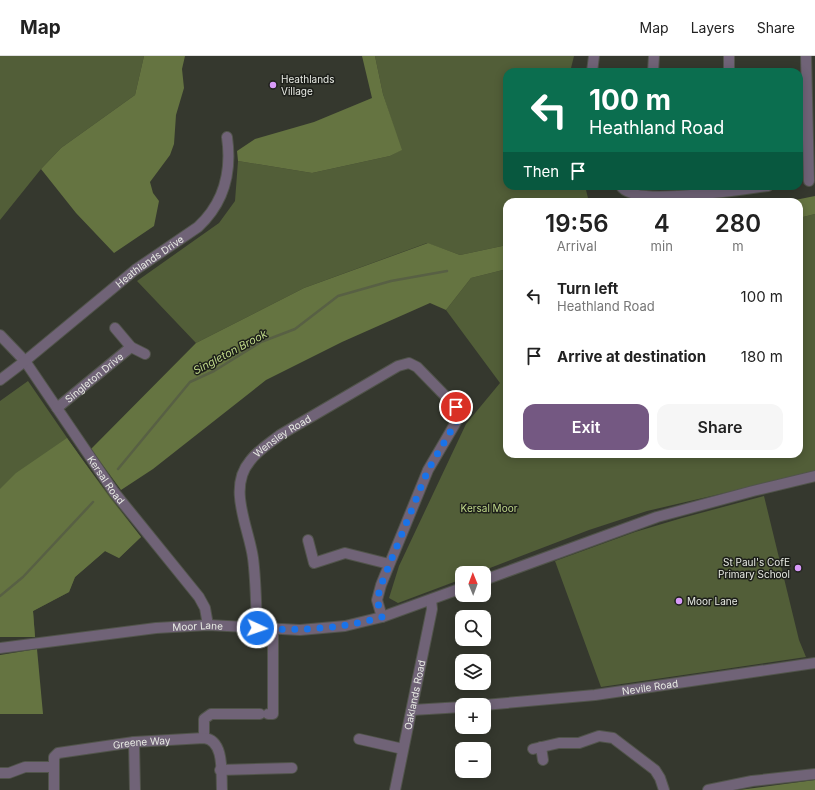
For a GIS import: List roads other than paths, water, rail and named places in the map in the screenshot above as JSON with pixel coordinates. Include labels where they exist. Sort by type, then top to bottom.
[{"type":"street","points":[[592,68],[594,56]]},
{"type":"street","points":[[654,56],[654,68]]},
{"type":"street","points":[[729,56],[729,68]]},
{"type":"street","points":[[806,56],[808,181]]},
{"type":"street","name":"Heathlands Drive","points":[[0,380],[135,270],[198,228],[206,220],[220,200],[225,187],[228,167],[227,137]]},
{"type":"street","points":[[626,190],[632,195],[666,198],[722,190]]},
{"type":"street","name":"Singleton Drive","points":[[57,408],[131,347],[115,328]]},
{"type":"street","name":"Kersal Road","points":[[0,335],[25,361],[114,492],[199,597],[205,608],[208,625]]},
{"type":"street","points":[[131,347],[145,354]]},
{"type":"street","name":"Wensley Road","points":[[257,628],[253,558],[240,494],[242,476],[249,461],[262,448],[280,435],[403,364],[409,363],[418,367],[456,407],[459,417],[428,470],[389,564]]},
{"type":"street","points":[[491,577],[657,517],[815,476]]},
{"type":"street","points":[[308,540],[314,563],[345,553],[389,564],[377,600],[382,617]]},
{"type":"street","name":"Moor Lane","points":[[0,648],[156,628],[208,625],[300,630],[345,626],[382,617],[455,591]]},
{"type":"street","name":"Oaklands Road","points":[[395,790],[432,609],[431,600]]},
{"type":"street","points":[[222,790],[217,745],[211,740],[204,738],[204,718],[211,714],[267,714],[273,629]]},
{"type":"street","name":"Nevile Road","points":[[491,704],[595,695],[815,663]]},
{"type":"street","points":[[412,710],[455,707]]},
{"type":"street","points":[[543,760],[537,748],[558,742],[579,743],[599,736],[613,738],[655,770],[660,778],[664,790]]},
{"type":"street","name":"Greene Way","points":[[54,766],[54,757],[61,752],[134,742],[204,738]]},
{"type":"street","points":[[359,739],[403,749]]},
{"type":"street","points":[[134,742],[135,790]]},
{"type":"street","points":[[0,773],[9,773],[25,767],[54,766],[54,790]]},
{"type":"street","points":[[220,770],[292,768]]},
{"type":"street","points":[[708,790],[752,781],[815,774]]},
{"type":"waterway","name":"Singleton Brook","points":[[118,469],[190,382],[214,371],[261,342],[295,329],[338,296],[391,281],[447,271]]},
{"type":"waterway","name":"Singleton Brook","points":[[0,596],[23,577],[93,502]]},
{"type":"place","name":"Heathlands Village","points":[[273,85]]},
{"type":"place","name":"St Paul's CofE Primary School","points":[[798,568]]},
{"type":"place","name":"Moor Lane","points":[[679,601]]},
{"type":"park label","name":"Kersal Moor","points":[[489,508]]}]
